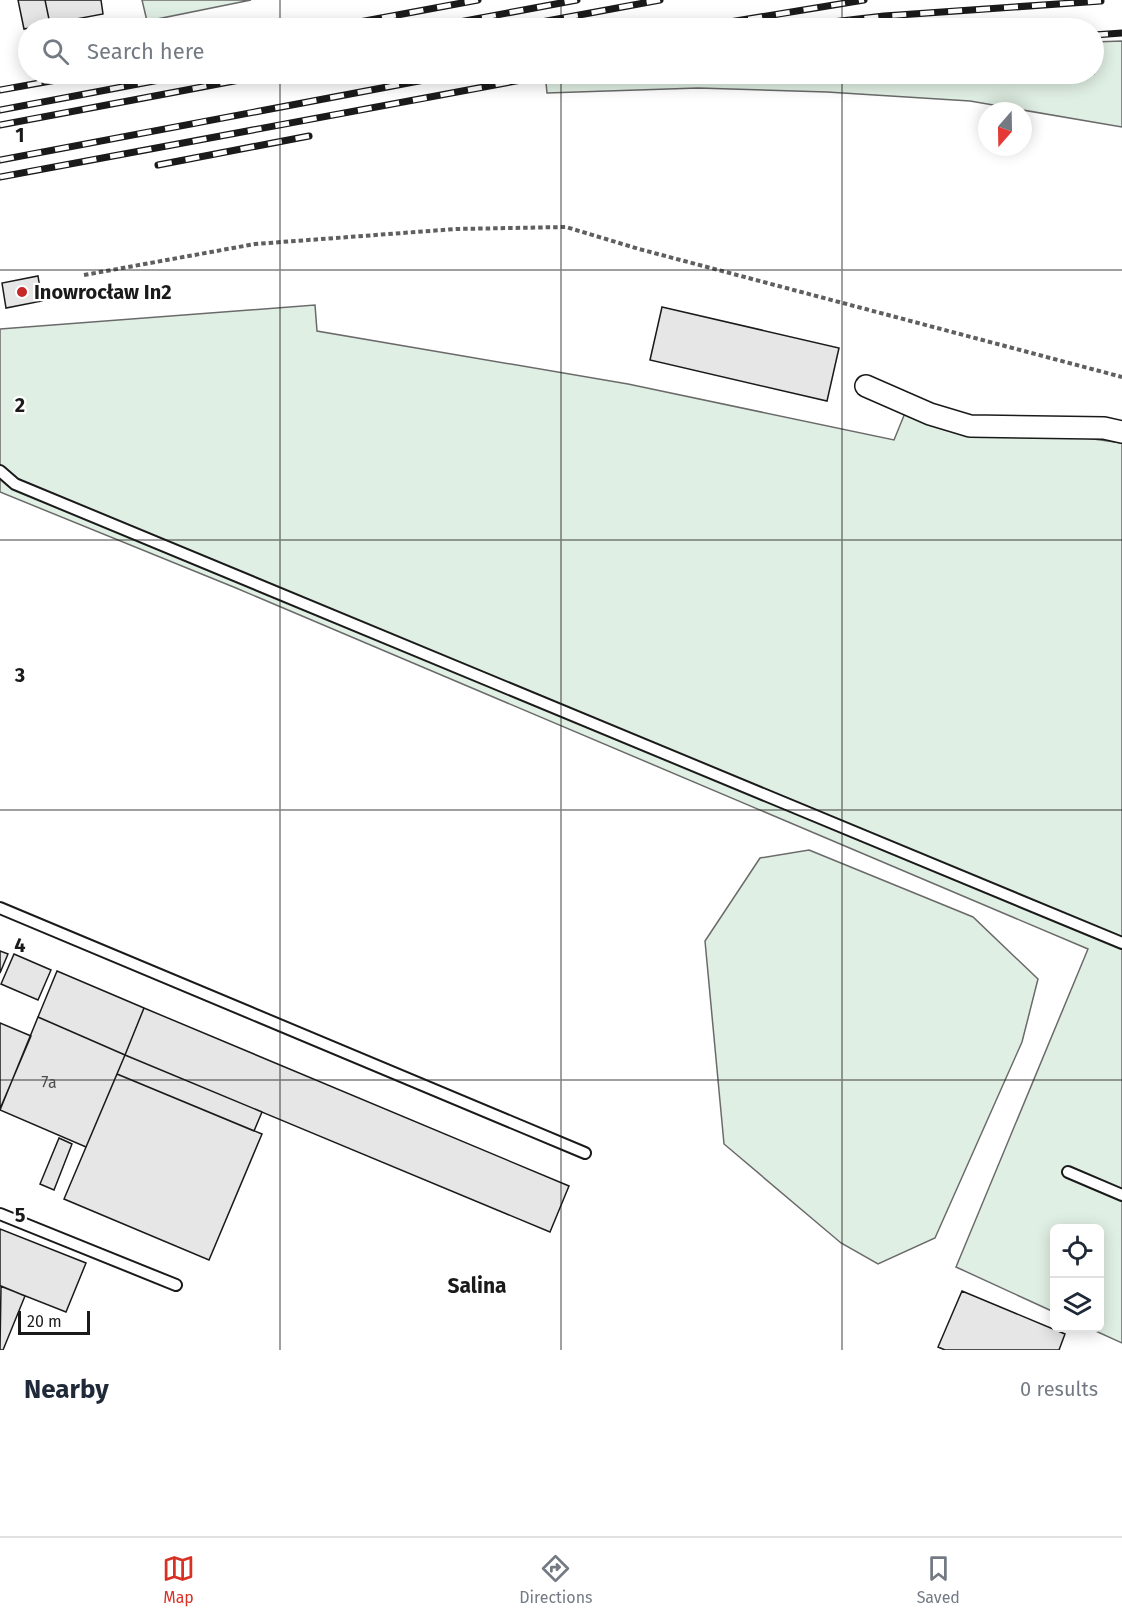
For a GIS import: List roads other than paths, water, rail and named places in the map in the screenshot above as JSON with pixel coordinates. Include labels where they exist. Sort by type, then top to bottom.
[{"type":"street","points":[[866,386],[930,414],[970,426],[1104,428],[1122,432]]},
{"type":"lane","points":[[0,471],[15,484],[1122,943]]},
{"type":"lane","points":[[0,908],[585,1154]]},
{"type":"lane","points":[[1068,1172],[1122,1195]]},
{"type":"lane","points":[[0,1214],[176,1286]]},
{"type":"railway","points":[[381,18],[478,0]]},
{"type":"railway","points":[[481,18],[577,0]]},
{"type":"railway","points":[[563,18],[660,0]]},
{"type":"railway","points":[[754,18],[864,0]]},
{"type":"railway","points":[[867,18],[1101,1]]},
{"type":"railway","points":[[1104,34],[1122,33]]},
{"type":"railway","points":[[0,90],[34,84]]},
{"type":"railway","points":[[0,110],[138,84]]},
{"type":"railway","points":[[0,125],[218,84]]},
{"type":"railway","points":[[0,160],[403,84]]},
{"type":"railway","points":[[0,177],[500,84]]},
{"type":"railway","points":[[158,165],[309,136]]},
{"type":"place","name":"Inowrocław In2","points":[[22,292]]},
{"type":"district","name":"Salina","points":[[477,1286]]}]
